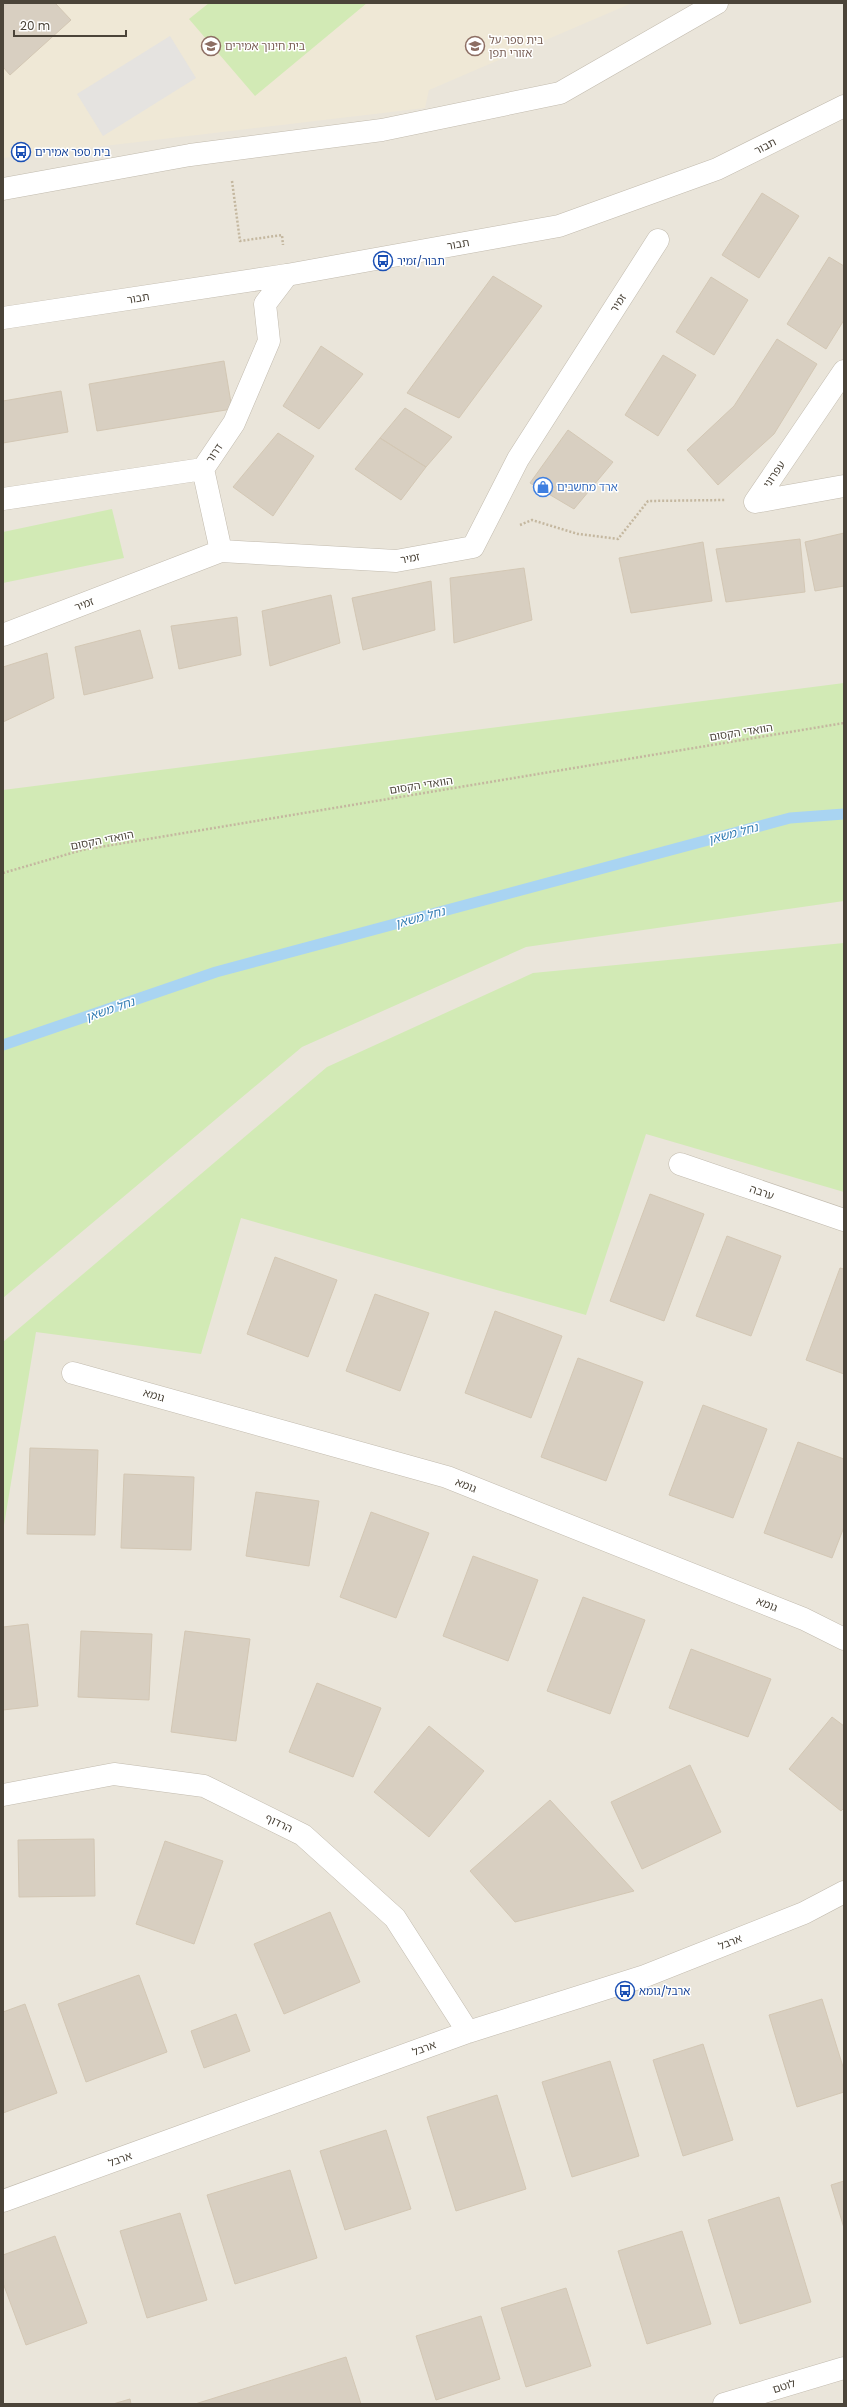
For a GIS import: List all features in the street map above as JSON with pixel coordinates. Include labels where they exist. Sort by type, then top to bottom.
[{"type":"street","points":[[3,189],[227,150],[382,130],[560,93],[717,3]]},
{"type":"street","name":"תבור","points":[[3,318],[287,275],[559,226],[717,170],[844,106]]},
{"type":"street","name":"זמיר","points":[[3,635],[221,551],[396,561],[473,547],[518,459],[658,240]]},
{"type":"street","name":"דרור","points":[[3,499],[203,469],[234,423],[269,341],[265,304],[287,275]]},
{"type":"street","name":"עפרוני","points":[[755,502],[844,371]]},
{"type":"street","points":[[203,469],[221,551]]},
{"type":"street","name":"עפרוני","points":[[755,502],[844,486]]},
{"type":"street","name":"ערבה","points":[[680,1164],[844,1220]]},
{"type":"street","name":"גומא","points":[[73,1373],[448,1477],[804,1619],[844,1639]]},
{"type":"street","name":"הרדוף","points":[[3,1794],[114,1774],[204,1786],[303,1835],[395,1918],[468,2032]]},
{"type":"street","name":"ארבל","points":[[3,2201],[468,2032],[645,1976],[804,1913],[844,1892]]},
{"type":"street","name":"לוטם","points":[[724,2404],[844,2368]]},
{"type":"path","points":[[227,150],[240,241],[282,236]]},
{"type":"path","points":[[519,526],[532,520],[578,534],[618,539],[648,501],[696,499],[755,502]]},
{"type":"path","name":"הוואדי הקסום","points":[[3,873],[82,850],[844,723]]},
{"type":"shaded area","points":[[3,3],[844,3],[844,2404],[3,2404]]},
{"type":"shaded area","name":"בית חינוך אמירים","points":[[3,3],[632,3],[429,90],[425,108],[3,158]]},
{"type":"shaded area","points":[[170,36],[196,78],[103,136],[77,94]]},
{"type":"green space","points":[[209,3],[367,3],[255,96],[189,19]]},
{"type":"green space","points":[[112,509],[124,558],[3,583],[3,532]]},
{"type":"green space","points":[[844,683],[844,901],[526,947],[302,1047],[3,1298],[3,790]]},
{"type":"green space","points":[[844,943],[844,1192],[646,1134],[586,1315],[241,1218],[201,1354],[36,1332],[3,1531],[3,1342],[327,1067],[533,973]]},
{"type":"building","points":[[3,3],[55,3],[71,20],[10,75],[3,67]]},
{"type":"building","points":[[762,193],[799,216],[759,278],[722,255]]},
{"type":"building","points":[[829,257],[844,266],[844,320],[826,349],[787,324]]},
{"type":"building","points":[[493,276],[542,306],[459,418],[407,393]]},
{"type":"building","points":[[711,277],[748,300],[714,355],[676,332]]},
{"type":"building","points":[[777,339],[817,364],[774,434],[718,485],[687,450],[734,406]]},
{"type":"building","points":[[321,346],[363,374],[319,429],[283,406]]},
{"type":"building","points":[[663,355],[696,375],[658,436],[625,415]]},
{"type":"building","points":[[224,361],[232,409],[97,431],[89,384]]},
{"type":"building","points":[[61,391],[68,432],[3,443],[3,401]]},
{"type":"building","points":[[405,408],[452,437],[426,467],[380,438]]},
{"type":"building","points":[[568,430],[613,462],[574,509],[530,483]]},
{"type":"building","points":[[278,433],[314,456],[273,516],[233,487]]},
{"type":"building","points":[[380,438],[426,467],[401,500],[355,469]]},
{"type":"building","points":[[844,533],[844,586],[815,591],[805,542]]},
{"type":"building","points":[[800,539],[805,592],[726,602],[716,549]]},
{"type":"building","points":[[703,542],[712,601],[631,613],[619,558]]},
{"type":"building","points":[[524,568],[532,620],[454,643],[450,578]]},
{"type":"building","points":[[431,581],[435,630],[363,650],[352,598]]},
{"type":"building","points":[[331,595],[340,643],[270,666],[262,611]]},
{"type":"building","points":[[237,617],[241,655],[179,669],[171,626]]},
{"type":"building","points":[[140,630],[153,678],[84,695],[75,647]]},
{"type":"building","points":[[47,653],[54,698],[3,722],[3,667]]},
{"type":"building","points":[[650,1194],[704,1214],[664,1321],[610,1301]]},
{"type":"building","points":[[727,1236],[781,1256],[751,1336],[696,1316]]},
{"type":"building","points":[[275,1257],[337,1280],[308,1357],[247,1334]]},
{"type":"building","points":[[840,1268],[844,1269],[844,1374],[806,1360]]},
{"type":"building","points":[[375,1294],[429,1313],[400,1391],[346,1371]]},
{"type":"building","points":[[495,1311],[562,1336],[531,1418],[465,1393]]},
{"type":"building","points":[[578,1358],[643,1382],[606,1481],[541,1457]]},
{"type":"building","points":[[703,1405],[767,1429],[733,1518],[669,1495]]},
{"type":"building","points":[[798,1442],[844,1459],[844,1527],[832,1558],[764,1533]]},
{"type":"building","points":[[30,1448],[98,1450],[95,1535],[27,1534]]},
{"type":"building","points":[[124,1474],[194,1477],[191,1550],[121,1548]]},
{"type":"building","points":[[256,1492],[319,1501],[309,1566],[246,1556]]},
{"type":"building","points":[[371,1512],[429,1533],[396,1618],[340,1597]]},
{"type":"building","points":[[473,1556],[538,1580],[508,1661],[443,1636]]},
{"type":"building","points":[[583,1597],[645,1620],[610,1714],[547,1691]]},
{"type":"building","points":[[28,1624],[38,1706],[3,1710],[3,1627]]},
{"type":"building","points":[[81,1631],[152,1634],[149,1700],[78,1697]]},
{"type":"building","points":[[185,1631],[250,1639],[236,1741],[171,1732]]},
{"type":"building","points":[[691,1649],[771,1679],[748,1737],[669,1708]]},
{"type":"building","points":[[317,1683],[381,1708],[353,1777],[289,1752]]},
{"type":"building","points":[[832,1717],[844,1726],[844,1808],[841,1811],[789,1769]]},
{"type":"building","points":[[429,1726],[484,1771],[429,1837],[374,1792]]},
{"type":"building","points":[[690,1765],[721,1832],[642,1869],[611,1802]]},
{"type":"building","points":[[550,1800],[634,1891],[515,1922],[470,1871]]},
{"type":"building","points":[[94,1839],[95,1896],[19,1897],[18,1840]]},
{"type":"building","points":[[165,1841],[223,1861],[194,1944],[136,1924]]},
{"type":"building","points":[[330,1912],[360,1982],[284,2014],[254,1944]]},
{"type":"building","points":[[139,1975],[167,2052],[86,2082],[58,2004]]},
{"type":"building","points":[[822,1999],[844,2070],[844,2092],[797,2107],[769,2015]]},
{"type":"building","points":[[25,2004],[57,2093],[3,2113],[3,2012]]},
{"type":"building","points":[[236,2014],[250,2051],[204,2068],[191,2031]]},
{"type":"building","points":[[703,2044],[733,2140],[683,2156],[653,2060]]},
{"type":"building","points":[[610,2061],[639,2156],[572,2177],[542,2082]]},
{"type":"building","points":[[497,2095],[526,2189],[456,2211],[427,2117]]},
{"type":"building","points":[[386,2130],[411,2209],[345,2230],[320,2151]]},
{"type":"building","points":[[290,2170],[317,2258],[235,2284],[207,2195]]},
{"type":"building","points":[[844,2181],[844,2228],[831,2185]]},
{"type":"building","points":[[779,2197],[811,2302],[740,2324],[708,2220]]},
{"type":"building","points":[[180,2213],[207,2300],[147,2318],[120,2231]]},
{"type":"building","points":[[682,2231],[711,2324],[647,2344],[618,2251]]},
{"type":"building","points":[[55,2236],[87,2323],[26,2345],[3,2283],[3,2255]]},
{"type":"building","points":[[566,2288],[591,2366],[526,2387],[501,2308]]},
{"type":"building","points":[[481,2316],[500,2379],[436,2400],[416,2336]]},
{"type":"building","points":[[346,2357],[361,2404],[195,2404]]},
{"type":"building","points":[[130,2399],[131,2404],[113,2404]]},
{"type":"waterway","name":"נחל משאן","points":[[3,1045],[216,972],[790,818],[844,814]]},
{"type":"place","name":"בית חינוך אמירים","points":[[211,46]]},
{"type":"place","name":"בית ספר על אזורי תפן","points":[[475,46]]},
{"type":"place","name":"בית ספר אמירים","points":[[21,152]]},
{"type":"place","name":"תבור/זמיר","points":[[383,261]]},
{"type":"place","name":"ארד מחשבים","points":[[543,487]]},
{"type":"place","name":"ארבל/גומא","points":[[625,1991]]}]
